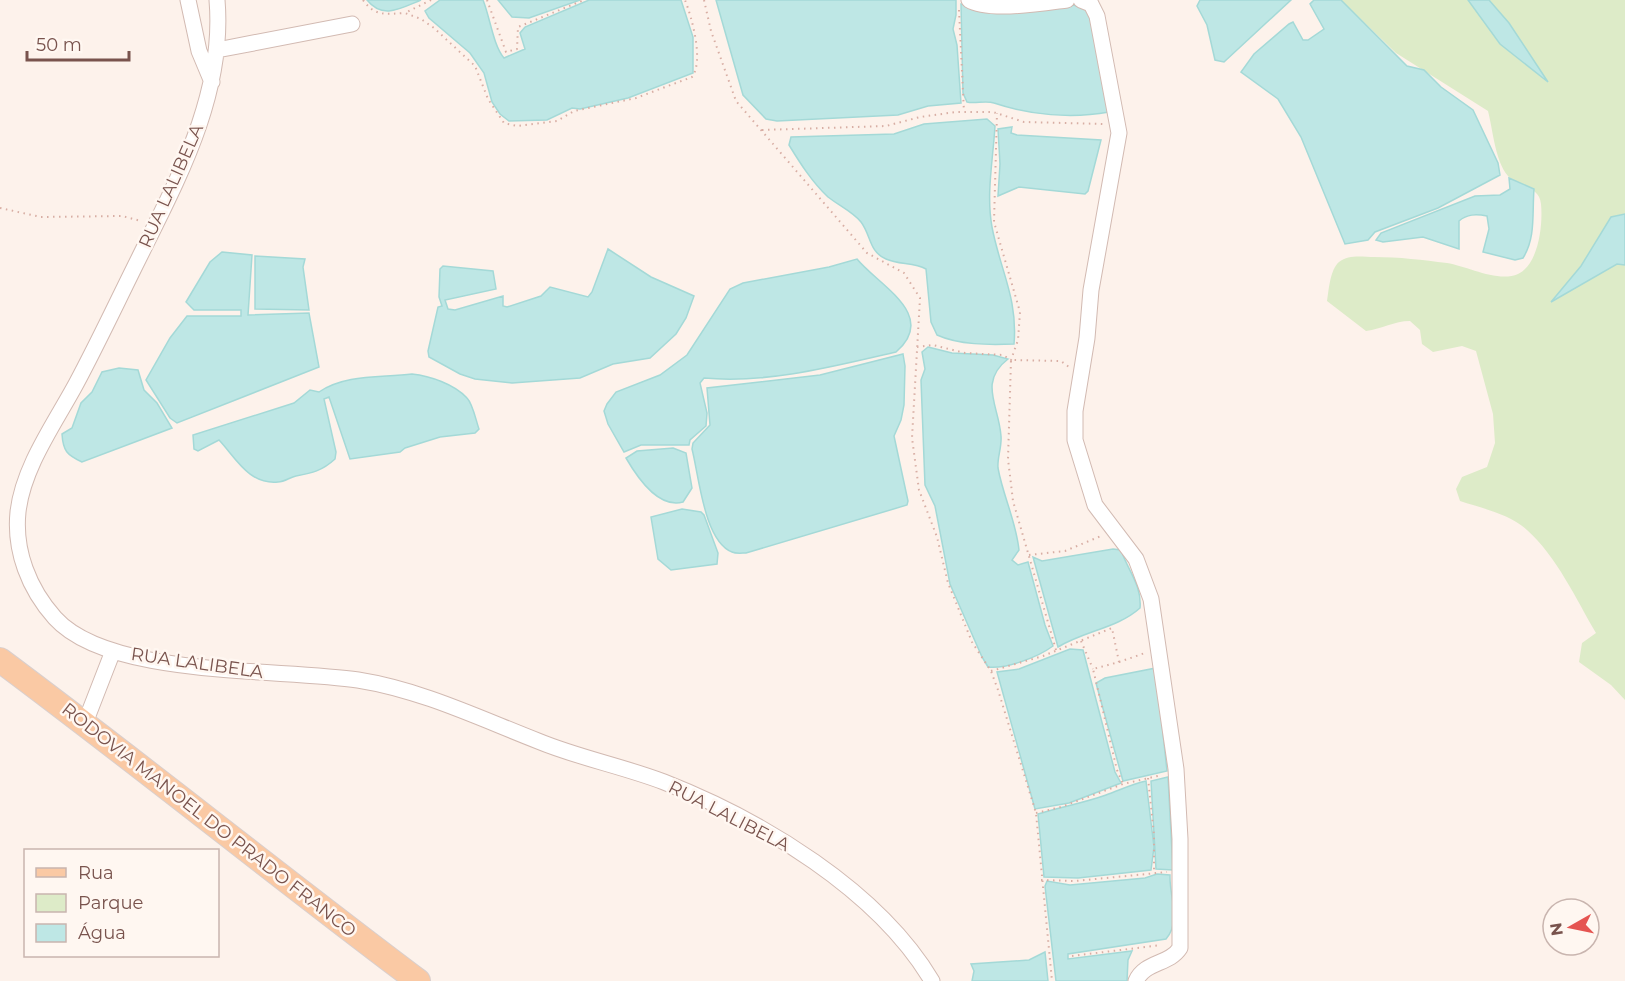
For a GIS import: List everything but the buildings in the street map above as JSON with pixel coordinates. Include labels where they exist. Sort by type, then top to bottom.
[{"type":"main road","name":"RODOVIA MANOEL DO PRADO FRANCO","points":[[0,660],[85,723],[264,866],[418,981]]},
{"type":"street","points":[[188,0],[199,51],[212,82]]},
{"type":"street","name":"RUA LALIBELA","points":[[217,0],[217,50],[205,111],[155,225],[37,457],[18,512],[19,544],[23,564],[45,607],[70,632],[94,646],[210,668],[356,680],[385,686],[429,698],[544,744],[635,772],[694,794],[801,852],[847,886],[901,936],[932,981]]},
{"type":"street","points":[[964,4],[1007,5],[1067,0]]},
{"type":"street","points":[[1081,0],[1091,4],[1097,16],[1118,125],[1118,144],[1094,270],[1074,427],[1079,457],[1095,505],[1136,559],[1148,588],[1176,771],[1181,942],[1176,953],[1144,969],[1136,981]]},
{"type":"street","points":[[217,50],[352,24]]},
{"type":"street","points":[[85,723],[113,651]]},
{"type":"path","points":[[363,0],[369,8],[381,15],[405,14],[421,19],[453,43],[475,66],[488,99],[504,123],[517,126],[557,121],[574,111],[636,98],[692,77],[696,71],[698,41],[685,0]]},
{"type":"path","points":[[405,14],[430,0]]},
{"type":"path","points":[[487,0],[506,52],[517,49],[518,27],[584,0]]},
{"type":"path","points":[[704,0],[711,31],[736,101],[867,253],[904,273],[920,298],[912,438],[919,490],[937,537],[948,583],[972,642],[991,671],[1036,813],[1052,981]]},
{"type":"path","points":[[964,4],[964,112]]},
{"type":"path","points":[[762,130],[886,126],[921,117],[964,112],[997,113],[1024,122],[1118,125]]},
{"type":"path","points":[[997,113],[994,222],[1020,312],[1018,340],[1011,360],[1008,459],[1013,501],[1056,650]]},
{"type":"path","points":[[0,208],[40,217],[122,216],[155,225]]},
{"type":"path","points":[[917,347],[933,345],[965,353],[1004,355],[1011,360],[1060,361],[1071,368],[1080,383]]},
{"type":"path","points":[[1029,555],[1065,551],[1114,532]]},
{"type":"path","points":[[991,671],[1056,650],[1112,628],[1119,662]]},
{"type":"path","points":[[1081,640],[1093,669],[1117,770],[1123,784]]},
{"type":"path","points":[[1093,669],[1158,648]]},
{"type":"path","points":[[1036,813],[1061,807],[1123,784],[1176,771]]},
{"type":"path","points":[[1148,778],[1154,827],[1154,872]]},
{"type":"path","points":[[1041,880],[1075,881],[1154,872],[1179,872]]},
{"type":"path","points":[[1072,956],[1181,942]]},
{"type":"green space","points":[[1341,0],[1625,0],[1625,700],[1611,685],[1579,662],[1582,643],[1596,633],[1548,553],[1520,524],[1495,512],[1460,501],[1456,489],[1462,477],[1487,467],[1495,443],[1493,414],[1476,351],[1462,346],[1433,352],[1422,344],[1420,330],[1410,321],[1366,331],[1327,301],[1330,280],[1336,265],[1343,259],[1352,257],[1420,260],[1447,263],[1492,275],[1518,274],[1531,262],[1535,253],[1541,222],[1541,204],[1536,193],[1512,180],[1500,162],[1488,111],[1396,53]]},
{"type":"water","points":[[367,0],[421,0],[399,9],[386,11],[379,10]]},
{"type":"water","points":[[440,0],[483,0],[494,38],[504,58],[525,49],[520,33],[525,27],[589,0],[681,0],[693,37],[693,73],[628,98],[580,109],[572,108],[547,120],[509,121],[500,114],[492,102],[484,73],[470,53],[429,18],[425,11]]},
{"type":"water","points":[[498,0],[580,0],[529,18],[512,17]]},
{"type":"water","points":[[716,0],[956,0],[953,29],[957,45],[961,103],[928,106],[898,115],[777,121],[766,119],[743,95]]},
{"type":"water","points":[[1200,0],[1291,0],[1224,62],[1215,60],[1207,25],[1197,6]]},
{"type":"water","points":[[1314,0],[1341,0],[1407,66],[1424,70],[1441,87],[1473,110],[1498,163],[1500,175],[1438,208],[1375,232],[1368,240],[1345,244],[1301,137],[1278,99],[1241,72],[1254,54],[1289,24],[1293,22],[1303,40],[1308,40],[1324,29],[1310,4]]},
{"type":"water","points":[[1468,0],[1489,0],[1509,23],[1548,82],[1500,44]]},
{"type":"water","points":[[961,4],[990,7],[1073,5],[1089,9],[1109,112],[1051,115],[991,102],[967,102],[963,93]]},
{"type":"water","points":[[987,119],[995,126],[990,215],[1011,298],[1015,328],[1014,344],[964,343],[937,335],[931,322],[926,269],[917,265],[891,261],[880,256],[873,248],[861,222],[822,191],[789,145],[791,137],[894,134],[924,124]]},
{"type":"water","points":[[1012,127],[1011,133],[1017,135],[1101,140],[1088,191],[1085,194],[1019,187],[998,196],[1000,164],[998,129]]},
{"type":"water","points":[[1509,178],[1534,189],[1532,234],[1523,258],[1515,260],[1483,252],[1489,229],[1487,216],[1483,215],[1468,216],[1459,221],[1459,249],[1423,237],[1383,242],[1376,240],[1381,233],[1475,196],[1500,195],[1510,189]]},
{"type":"water","points":[[1625,214],[1625,265],[1617,264],[1551,302],[1581,266],[1611,217]]},
{"type":"water","points":[[608,249],[651,277],[694,296],[686,318],[676,334],[650,358],[613,364],[580,378],[512,383],[475,379],[460,374],[429,357],[428,351],[438,307],[442,306],[439,297],[440,269],[443,266],[493,271],[496,289],[445,300],[448,309],[455,310],[503,296],[503,306],[507,307],[541,296],[550,287],[588,297]]},
{"type":"water","points":[[222,252],[252,255],[248,315],[309,313],[319,367],[177,423],[170,418],[146,380],[170,338],[187,316],[241,316],[241,310],[194,310],[186,302],[210,262]]},
{"type":"water","points":[[255,256],[305,259],[303,267],[309,310],[255,309]]},
{"type":"water","points":[[857,259],[890,290],[908,313],[911,326],[908,338],[896,352],[776,376],[704,378],[700,383],[707,413],[706,426],[690,440],[689,445],[641,445],[624,452],[608,424],[604,411],[607,404],[616,392],[660,375],[687,355],[730,289],[743,283],[829,267]]},
{"type":"water","points":[[928,347],[952,353],[993,355],[1008,359],[994,377],[992,395],[1001,436],[998,468],[1019,550],[1012,560],[1018,565],[1028,562],[1053,646],[1031,658],[1013,664],[988,667],[950,584],[935,506],[925,485],[921,380],[925,369],[922,352]]},
{"type":"water","points":[[903,354],[904,405],[894,436],[907,505],[746,553],[734,553],[723,546],[709,522],[692,449],[693,443],[710,425],[707,388],[820,375]]},
{"type":"water","points":[[119,368],[138,370],[144,390],[157,403],[172,428],[82,462],[67,452],[63,445],[62,434],[72,428],[81,403],[92,392],[102,372]]},
{"type":"water","points":[[412,374],[441,382],[462,393],[471,404],[479,429],[475,433],[440,437],[405,448],[400,452],[350,459],[329,397],[324,399],[336,452],[335,459],[317,471],[281,482],[268,482],[251,475],[244,469],[219,440],[198,451],[194,449],[193,435],[294,403],[310,390],[319,392],[329,386],[352,379]]},
{"type":"water","points":[[673,448],[686,453],[692,488],[683,502],[674,503],[665,501],[649,490],[626,458],[637,451]]},
{"type":"water","points":[[682,509],[701,512],[704,515],[718,553],[717,564],[671,570],[658,559],[651,517]]},
{"type":"water","points":[[1113,549],[1121,550],[1137,585],[1140,608],[1122,620],[1058,647],[1033,557],[1042,561]]},
{"type":"water","points":[[1070,649],[1083,650],[1115,772],[1121,783],[1069,803],[1035,809],[997,672],[1019,669]]},
{"type":"water","points":[[1156,668],[1167,771],[1123,781],[1096,683],[1105,678]]},
{"type":"water","points":[[1168,777],[1173,870],[1156,869],[1151,781]]},
{"type":"water","points":[[1146,781],[1154,847],[1151,870],[1078,878],[1044,877],[1038,814],[1098,798]]},
{"type":"water","points":[[1157,874],[1170,875],[1174,916],[1171,932],[1166,939],[1068,954],[1068,959],[1132,951],[1128,960],[1127,981],[1056,981],[1045,886],[1047,881],[1070,885],[1145,878]]},
{"type":"water","points":[[1045,952],[1048,981],[972,981],[974,971],[971,964],[1029,960]]}]
